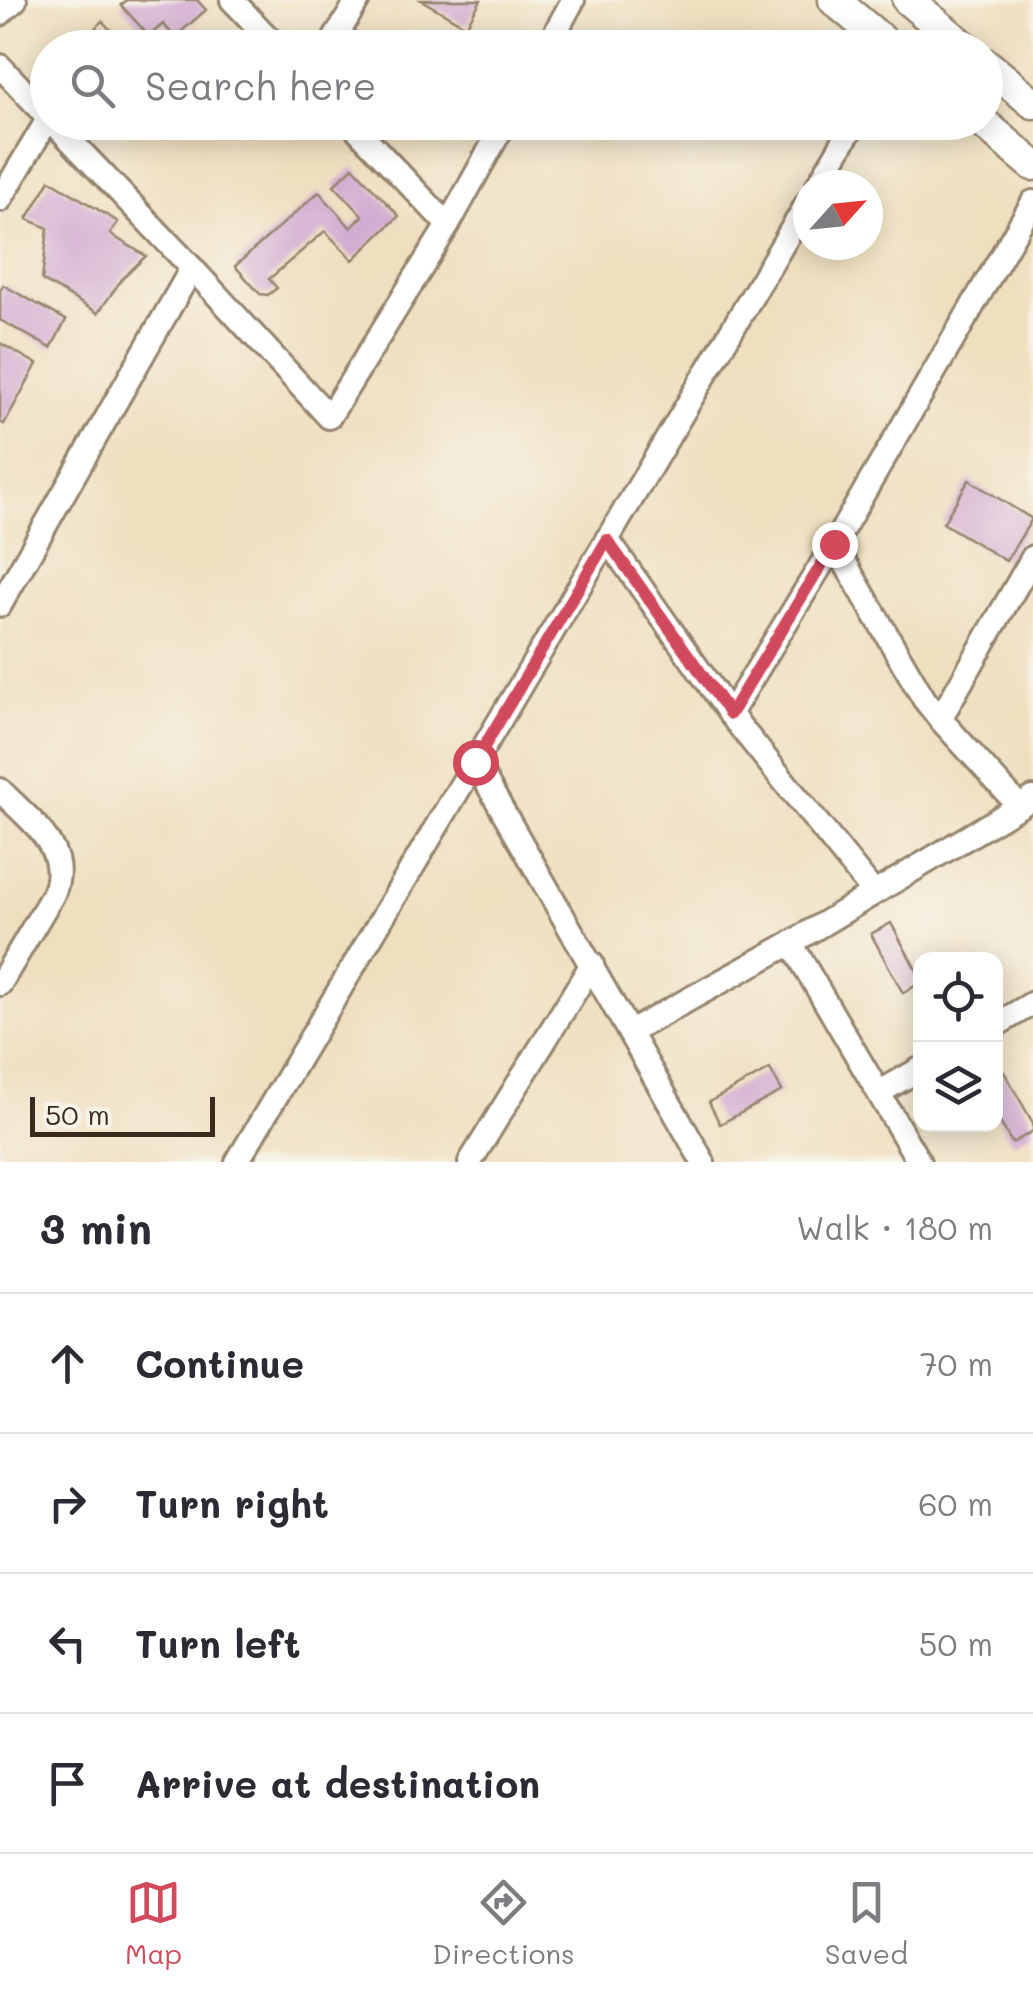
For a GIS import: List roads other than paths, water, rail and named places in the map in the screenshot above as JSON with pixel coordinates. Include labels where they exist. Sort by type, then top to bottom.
[{"type":"street","points":[[0,14],[15,0]]},
{"type":"street","points":[[232,0],[261,30]]},
{"type":"street","points":[[340,30],[358,0]]},
{"type":"street","points":[[557,30],[573,0]]},
{"type":"street","points":[[834,0],[870,30]]},
{"type":"street","points":[[908,0],[944,30]]},
{"type":"street","points":[[0,66],[30,98]]},
{"type":"street","points":[[1003,78],[1033,103]]},
{"type":"street","points":[[0,200],[36,140]]},
{"type":"street","points":[[69,140],[329,417],[448,226],[495,140]]},
{"type":"street","points":[[367,140],[448,226]]},
{"type":"street","points":[[827,170],[845,140]]},
{"type":"street","points":[[1003,140],[1033,165]]},
{"type":"street","points":[[730,714],[1033,202]]},
{"type":"street","points":[[237,1162],[793,227]]},
{"type":"street","points":[[0,605],[192,268]]},
{"type":"street","points":[[607,540],[730,714],[874,893]]},
{"type":"street","points":[[630,1032],[791,943],[1026,802],[924,699],[834,544]]},
{"type":"street","points":[[940,719],[1033,556]]},
{"type":"street","points":[[475,762],[703,1162]]},
{"type":"street","points":[[0,790],[52,846],[59,871],[52,896],[0,984]]},
{"type":"street","points":[[791,943],[919,1162]]},
{"type":"street","points":[[480,1156],[592,964]]},
{"type":"street","points":[[1003,1021],[1033,1003]]},
{"type":"street","points":[[880,1092],[913,1072]]}]
